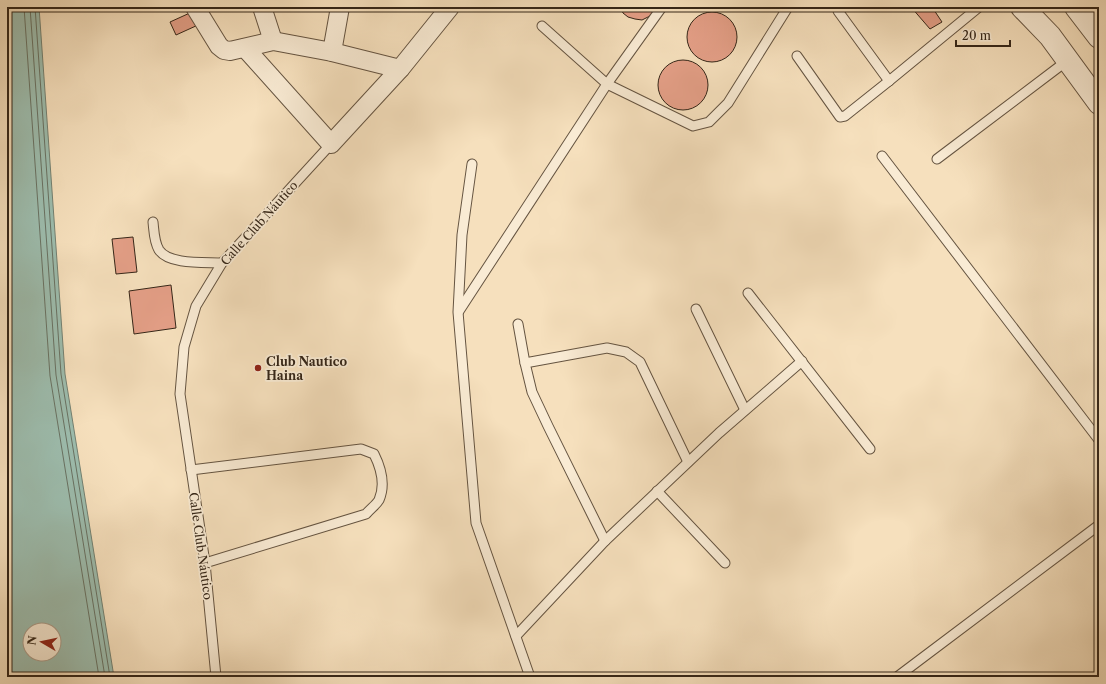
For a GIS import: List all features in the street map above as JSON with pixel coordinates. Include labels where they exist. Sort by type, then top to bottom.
[{"type":"street","points":[[195,7],[219,46],[230,52],[274,41],[332,52],[400,69]]},
{"type":"street","points":[[262,7],[274,41]]},
{"type":"street","points":[[332,52],[340,7]]},
{"type":"street","name":"Calle Club Náutico","points":[[331,144],[400,69],[450,7]]},
{"type":"street","points":[[1022,7],[1050,36],[1068,60],[1098,93]]},
{"type":"street","points":[[1076,7],[1099,36]]},
{"type":"street","points":[[245,48],[331,144]]},
{"type":"lane","points":[[458,312],[607,84],[662,7]]},
{"type":"lane","points":[[542,26],[607,84],[693,126],[709,122],[728,103],[788,7]]},
{"type":"lane","points":[[797,56],[840,117],[845,116],[978,7]]},
{"type":"lane","points":[[838,11],[889,81]]},
{"type":"lane","points":[[936,159],[1068,60]]},
{"type":"lane","name":"Calle Club Náutico","points":[[216,677],[205,563],[180,394],[184,347],[196,306],[222,263],[331,144]]},
{"type":"lane","points":[[882,156],[1099,440]]},
{"type":"lane","points":[[472,164],[462,235],[458,312],[476,523],[530,677]]},
{"type":"lane","points":[[154,222],[156,243],[164,256],[178,260],[222,263]]},
{"type":"lane","points":[[748,293],[870,449]]},
{"type":"lane","points":[[696,309],[745,410]]},
{"type":"lane","points":[[518,324],[532,392],[605,541]]},
{"type":"lane","points":[[525,363],[607,348],[626,352],[640,362],[688,462]]},
{"type":"lane","points":[[516,636],[605,541],[719,433],[802,362]]},
{"type":"lane","points":[[191,470],[361,449],[374,454],[380,467],[383,484],[379,500],[366,514],[205,563]]},
{"type":"lane","points":[[657,492],[725,563]]},
{"type":"lane","points":[[897,677],[1099,525]]},
{"type":"water","points":[[7,7],[39,7],[65,374],[114,677],[7,677]]},
{"type":"building","points":[[620,7],[658,7],[654,13],[642,20],[628,17],[623,13]]},
{"type":"building","points":[[911,7],[937,7],[934,10],[942,22],[930,29]]},
{"type":"building","points":[[192,12],[198,25],[176,35],[170,22]]},
{"type":"building","points":[[707,12],[717,12],[730,19],[737,32],[737,42],[730,55],[717,62],[707,62],[698,58],[691,51],[687,42],[687,32],[691,23],[698,16]]},
{"type":"building","points":[[678,60],[688,60],[701,67],[708,80],[708,90],[701,103],[688,110],[678,110],[669,106],[662,99],[658,90],[658,80],[662,71],[669,64]]},
{"type":"building","points":[[133,237],[137,272],[116,274],[112,239]]},
{"type":"building","points":[[171,285],[176,328],[134,334],[129,291]]},
{"type":"place","name":"Club Nautico Haina","points":[[258,368]]}]
